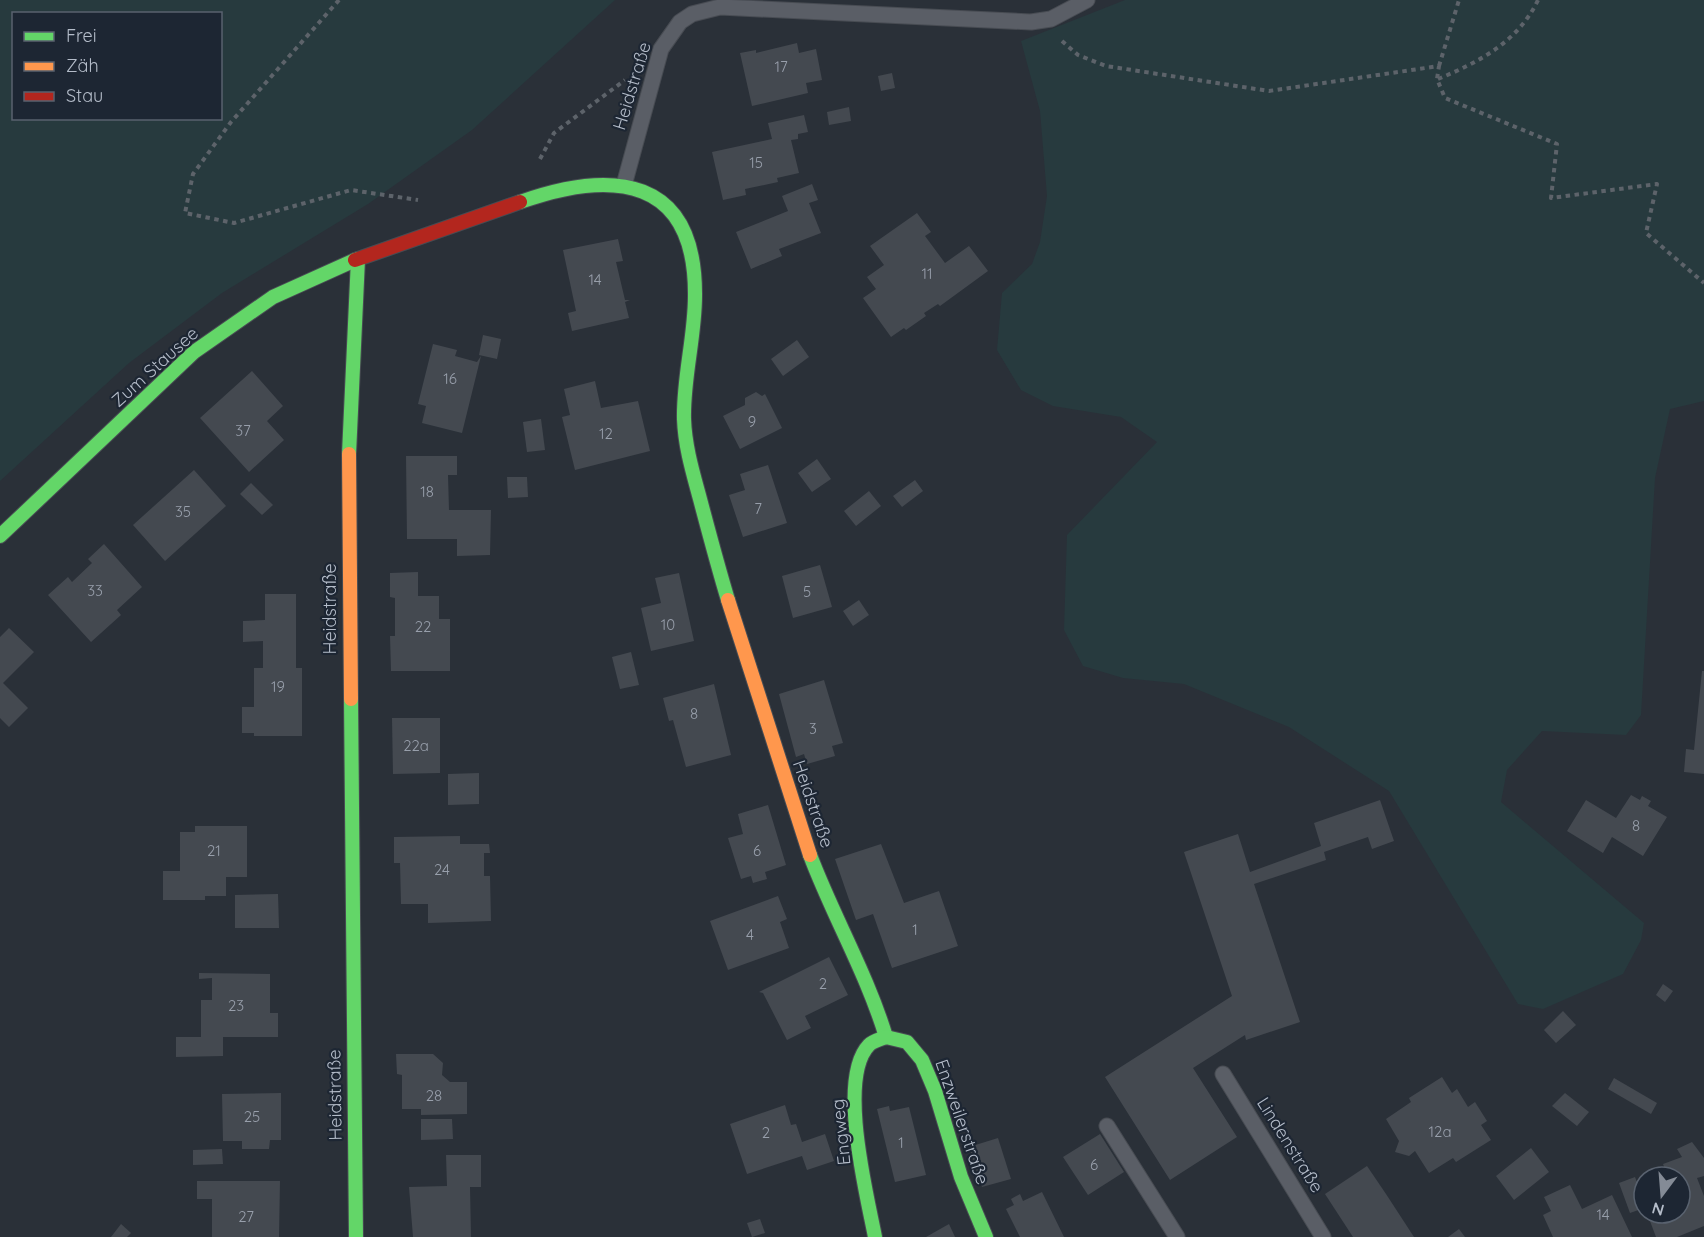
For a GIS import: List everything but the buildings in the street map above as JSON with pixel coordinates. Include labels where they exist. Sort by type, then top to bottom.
[{"type":"street","name":"Heidstraße","points":[[356,1237],[349,437],[358,259],[549,192],[592,184],[624,184],[644,191],[660,201],[678,221],[687,241],[694,267],[695,298],[684,417],[686,444],[695,482],[750,676],[799,827],[828,904],[878,1010],[886,1037]]},
{"type":"street","name":"Zum Stausee","points":[[0,536],[194,352],[273,297],[358,259]]},
{"type":"street","name":"Engweg","points":[[875,1237],[854,1113],[854,1084],[859,1061],[869,1045],[886,1037]]},
{"type":"street","name":"Enzweilerstraße","points":[[886,1037],[907,1042],[922,1060],[935,1091],[961,1178],[986,1237]]},
{"type":"lane","name":"Heidstraße","points":[[624,184],[661,49],[680,22],[692,15],[720,7],[1015,21],[1051,19],[1087,0]]},
{"type":"lane","name":"Lindenstraße","points":[[1222,1074],[1323,1237]]},
{"type":"lane","points":[[1107,1126],[1178,1237]]},
{"type":"path","points":[[339,0],[231,122],[193,174],[184,213],[234,223],[351,190],[422,201]]},
{"type":"path","points":[[1459,0],[1439,66],[1437,80],[1445,98],[1557,144],[1551,198],[1657,183],[1646,233],[1704,283]]},
{"type":"path","points":[[1437,80],[1475,64],[1509,40],[1529,19],[1538,0]]},
{"type":"path","points":[[1051,19],[1063,44],[1077,55],[1106,66],[1269,91],[1439,66]]},
{"type":"path","points":[[535,168],[554,132],[623,82],[661,49]]},
{"type":"green space","points":[[0,0],[615,0],[472,130],[368,204],[222,293],[129,363],[0,481]]},
{"type":"green space","points":[[1125,0],[1704,0],[1704,401],[1670,409],[1655,478],[1641,715],[1626,735],[1542,731],[1507,770],[1501,802],[1644,923],[1641,940],[1623,974],[1543,1009],[1518,1004],[1389,791],[1289,727],[1184,684],[1123,678],[1083,666],[1064,630],[1067,535],[1157,442],[1121,417],[1053,406],[1021,390],[997,350],[1002,293],[1032,264],[1040,242],[1047,196],[1040,111],[1021,41]]},
{"type":"traffic: fast","points":[[520,202],[554,192],[587,186],[617,186],[643,192],[665,205],[681,226],[692,256],[695,296],[684,404],[686,440],[728,600]]},
{"type":"traffic: fast","points":[[349,454],[358,259]]},
{"type":"traffic: fast","points":[[0,536],[194,352],[273,297],[355,260]]},
{"type":"traffic: fast","points":[[351,699],[356,1237]]},
{"type":"traffic: fast","points":[[810,855],[860,968],[886,1037]]},
{"type":"traffic: fast","points":[[886,1037],[907,1042],[922,1060],[935,1091],[961,1177],[986,1237]]},
{"type":"traffic: fast","points":[[875,1237],[857,1138],[855,1083],[860,1061],[869,1045],[886,1037]]},
{"type":"traffic: slow","points":[[349,454],[351,699]]},
{"type":"traffic: slow","points":[[728,600],[810,855]]},
{"type":"traffic: jam","points":[[355,260],[520,202]]}]
